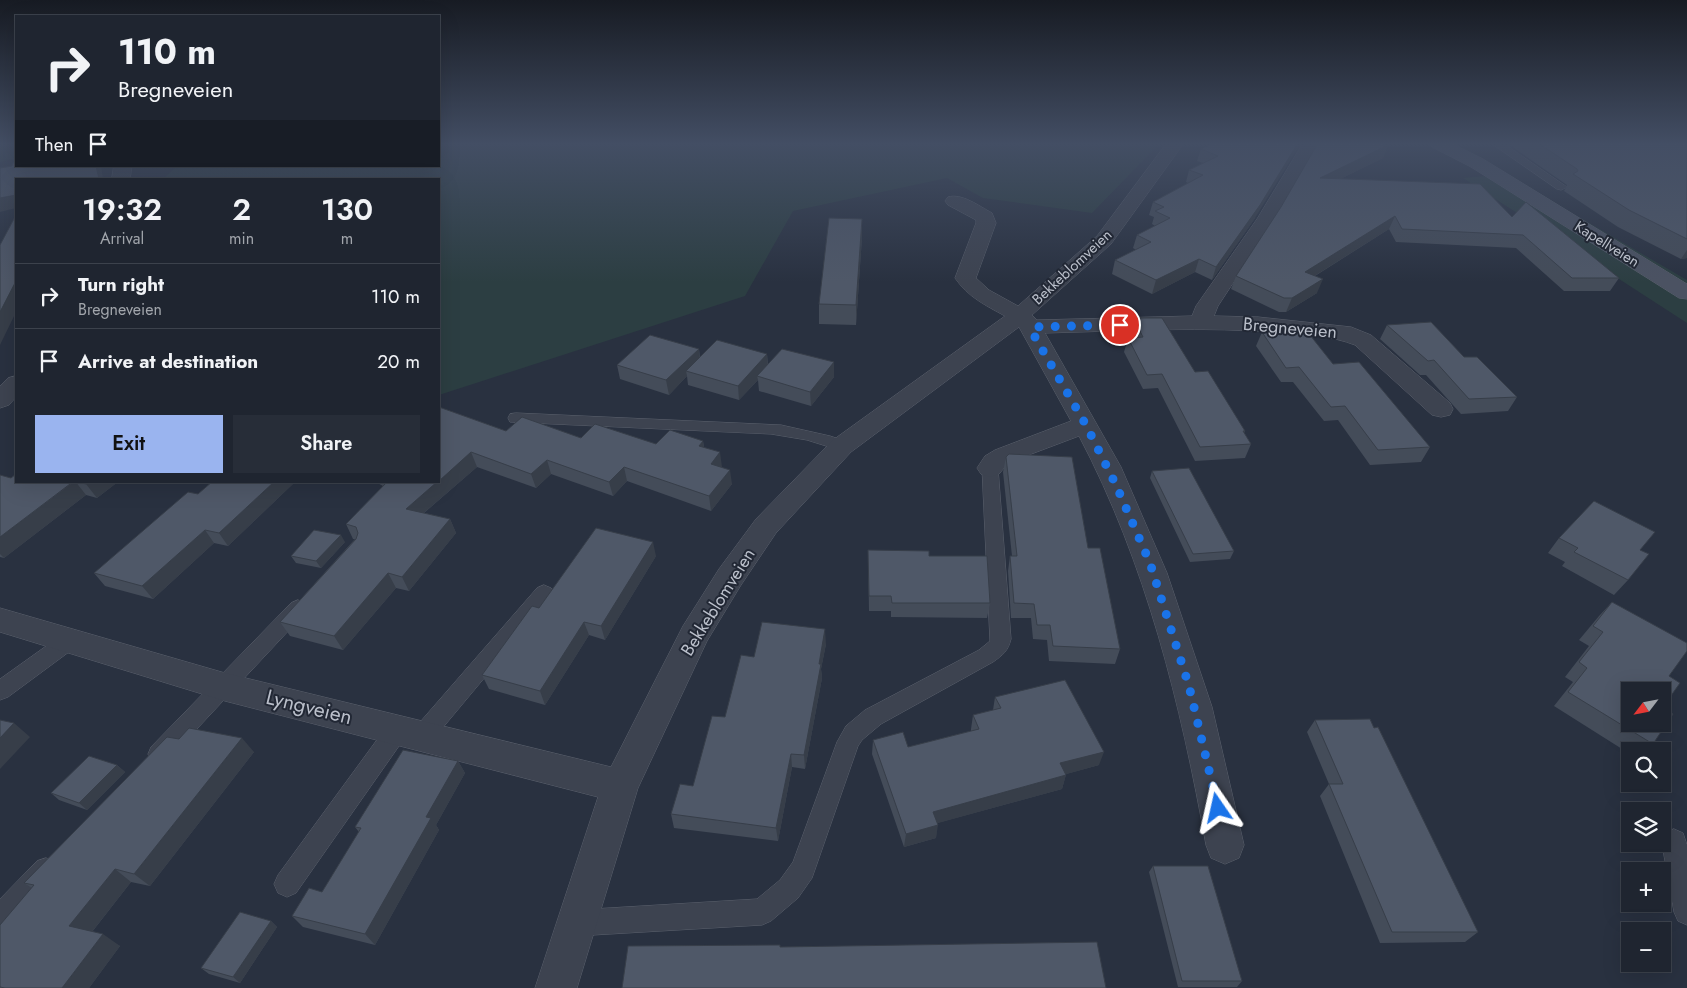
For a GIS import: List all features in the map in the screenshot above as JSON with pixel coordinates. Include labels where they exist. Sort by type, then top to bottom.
[{"type":"main road","name":"Kapellveien","points":[[1519,189],[1687,293]]},
{"type":"street","name":"Bekkeblomveien","points":[[556,988],[620,786],[694,635],[730,577],[766,526],[842,446],[1026,322],[1104,240],[1142,189]]},
{"type":"street","points":[[1201,322],[1208,306],[1284,189]]},
{"type":"street","name":"Bekkeblomveien","points":[[954,201],[985,218],[986,223],[965,278],[970,287],[976,293],[1026,322]]},
{"type":"street","name":"Bregneveien","points":[[1026,322],[1201,322],[1258,324],[1351,334],[1363,340],[1441,409]]},
{"type":"street","points":[[1026,322],[1086,425],[1116,485],[1150,563],[1189,686],[1215,789],[1225,845]]},
{"type":"street","points":[[0,400],[15,383]]},
{"type":"street","points":[[990,468],[995,460],[1014,450],[1086,425]]},
{"type":"street","name":"Lyngveien","points":[[0,620],[224,687],[620,786]]},
{"type":"lane","points":[[516,418],[771,429],[799,432],[820,437],[842,446]]},
{"type":"lane","points":[[576,923],[762,912],[789,889],[803,869],[848,742],[854,733],[873,717],[986,656],[999,646],[1001,639],[990,468]]},
{"type":"lane","points":[[287,884],[410,732],[544,593]]},
{"type":"lane","points":[[145,768],[310,596]]},
{"type":"lane","points":[[0,691],[70,640]]},
{"type":"lane","points":[[1674,841],[1687,912]]},
{"type":"lane","points":[[0,918],[59,856]]},
{"type":"shaded area","points":[[440,189],[895,189],[793,211],[745,296],[440,395]]},
{"type":"shaded area","points":[[967,189],[1115,189],[1092,213],[983,198]]},
{"type":"shaded area","points":[[1480,189],[1533,189],[1687,280],[1687,323]]},
{"type":"building","points":[[0,189],[15,189],[15,195],[0,198]]},
{"type":"building","points":[[1177,189],[1270,189],[1216,267],[1199,259],[1156,280],[1115,260],[1151,242],[1137,235],[1170,218],[1155,211],[1164,207],[1153,202]]},
{"type":"building","points":[[1291,189],[1485,189],[1512,217],[1526,202],[1619,278],[1572,278],[1523,235],[1402,229],[1395,216],[1305,272],[1323,279],[1292,298],[1284,298],[1236,276]]},
{"type":"building","points":[[1596,189],[1687,189],[1687,239],[1629,210]]},
{"type":"building","points":[[15,217],[15,283],[0,312],[0,245]]},
{"type":"building","points":[[829,218],[862,219],[856,305],[819,304]]},
{"type":"building","points":[[1133,318],[1162,318],[1195,372],[1208,371],[1251,444],[1200,447],[1162,374],[1147,375],[1128,338],[1143,337]]},
{"type":"building","points":[[1431,322],[1464,357],[1477,357],[1517,397],[1469,399],[1434,360],[1428,361],[1387,325]]},
{"type":"building","points":[[1306,330],[1333,364],[1359,362],[1430,447],[1378,450],[1345,406],[1331,407],[1299,367],[1286,368],[1262,332]]},
{"type":"building","points":[[650,335],[699,349],[666,380],[617,365]]},
{"type":"building","points":[[717,340],[767,354],[738,386],[686,371]]},
{"type":"building","points":[[782,349],[834,362],[810,392],[757,376]]},
{"type":"building","points":[[440,407],[506,431],[522,417],[581,438],[595,424],[656,444],[670,430],[703,441],[699,446],[720,452],[711,464],[730,470],[709,496],[624,467],[609,482],[547,460],[531,474],[471,452],[440,480]]},
{"type":"building","points":[[1009,454],[1072,457],[1088,548],[1100,548],[1120,649],[1053,646],[1050,625],[1037,625],[1034,604],[1014,603],[1010,556],[1017,556],[1006,457]]},
{"type":"building","points":[[1189,468],[1234,551],[1193,554],[1152,471]]},
{"type":"building","points":[[0,475],[11,478],[15,475],[15,483],[71,483],[0,537]]},
{"type":"building","points":[[211,483],[273,483],[219,533],[205,530],[142,586],[94,573],[188,492],[198,494]]},
{"type":"building","points":[[386,483],[436,483],[406,509],[450,519],[402,577],[388,573],[334,636],[280,622],[356,539],[358,533],[356,527],[346,524]]},
{"type":"building","points":[[1594,501],[1655,532],[1640,550],[1649,554],[1628,580],[1574,552],[1578,548],[1559,538]]},
{"type":"building","points":[[596,528],[653,542],[601,626],[584,622],[540,691],[482,675],[532,606],[539,608]]},
{"type":"building","points":[[314,530],[341,535],[316,561],[291,556]]},
{"type":"building","points":[[868,550],[929,551],[929,556],[987,556],[990,603],[892,603],[891,596],[869,596]]},
{"type":"building","points":[[1612,602],[1687,643],[1687,651],[1669,676],[1680,683],[1671,696],[1671,682],[1621,682],[1621,724],[1568,692],[1587,668],[1579,662],[1603,632],[1593,626]]},
{"type":"building","points":[[762,622],[825,629],[819,664],[821,664],[804,755],[791,754],[776,828],[671,814],[680,784],[693,786],[712,716],[725,717],[741,655],[754,657]]},
{"type":"building","points":[[1065,680],[1104,752],[1060,763],[1066,775],[933,812],[938,825],[906,834],[873,740],[903,732],[908,747],[979,729],[973,715],[1001,708],[995,697]]},
{"type":"building","points":[[1370,719],[1374,728],[1378,727],[1478,932],[1392,932],[1329,784],[1343,784],[1315,720]]},
{"type":"building","points":[[0,720],[14,723],[0,738]]},
{"type":"building","points":[[189,728],[242,738],[134,874],[115,869],[69,926],[103,934],[62,988],[0,987],[0,925],[34,885],[24,883],[167,737],[179,739]]},
{"type":"building","points":[[1633,732],[1661,732],[1654,742],[1650,742]]},
{"type":"building","points":[[403,750],[458,761],[426,817],[431,818],[365,934],[292,916],[309,888],[322,892],[361,828],[355,827]]},
{"type":"building","points":[[89,756],[117,765],[79,803],[51,793]]},
{"type":"building","points":[[1153,866],[1208,866],[1242,981],[1182,981]]},
{"type":"building","points":[[240,912],[271,921],[233,977],[201,968]]},
{"type":"building","points":[[1097,942],[1106,988],[622,988],[628,946],[780,945],[780,947]]},
{"type":"route","points":[[1120,325],[1033,327],[1035,337],[1086,425],[1116,485],[1150,563],[1189,686],[1218,808]]}]
